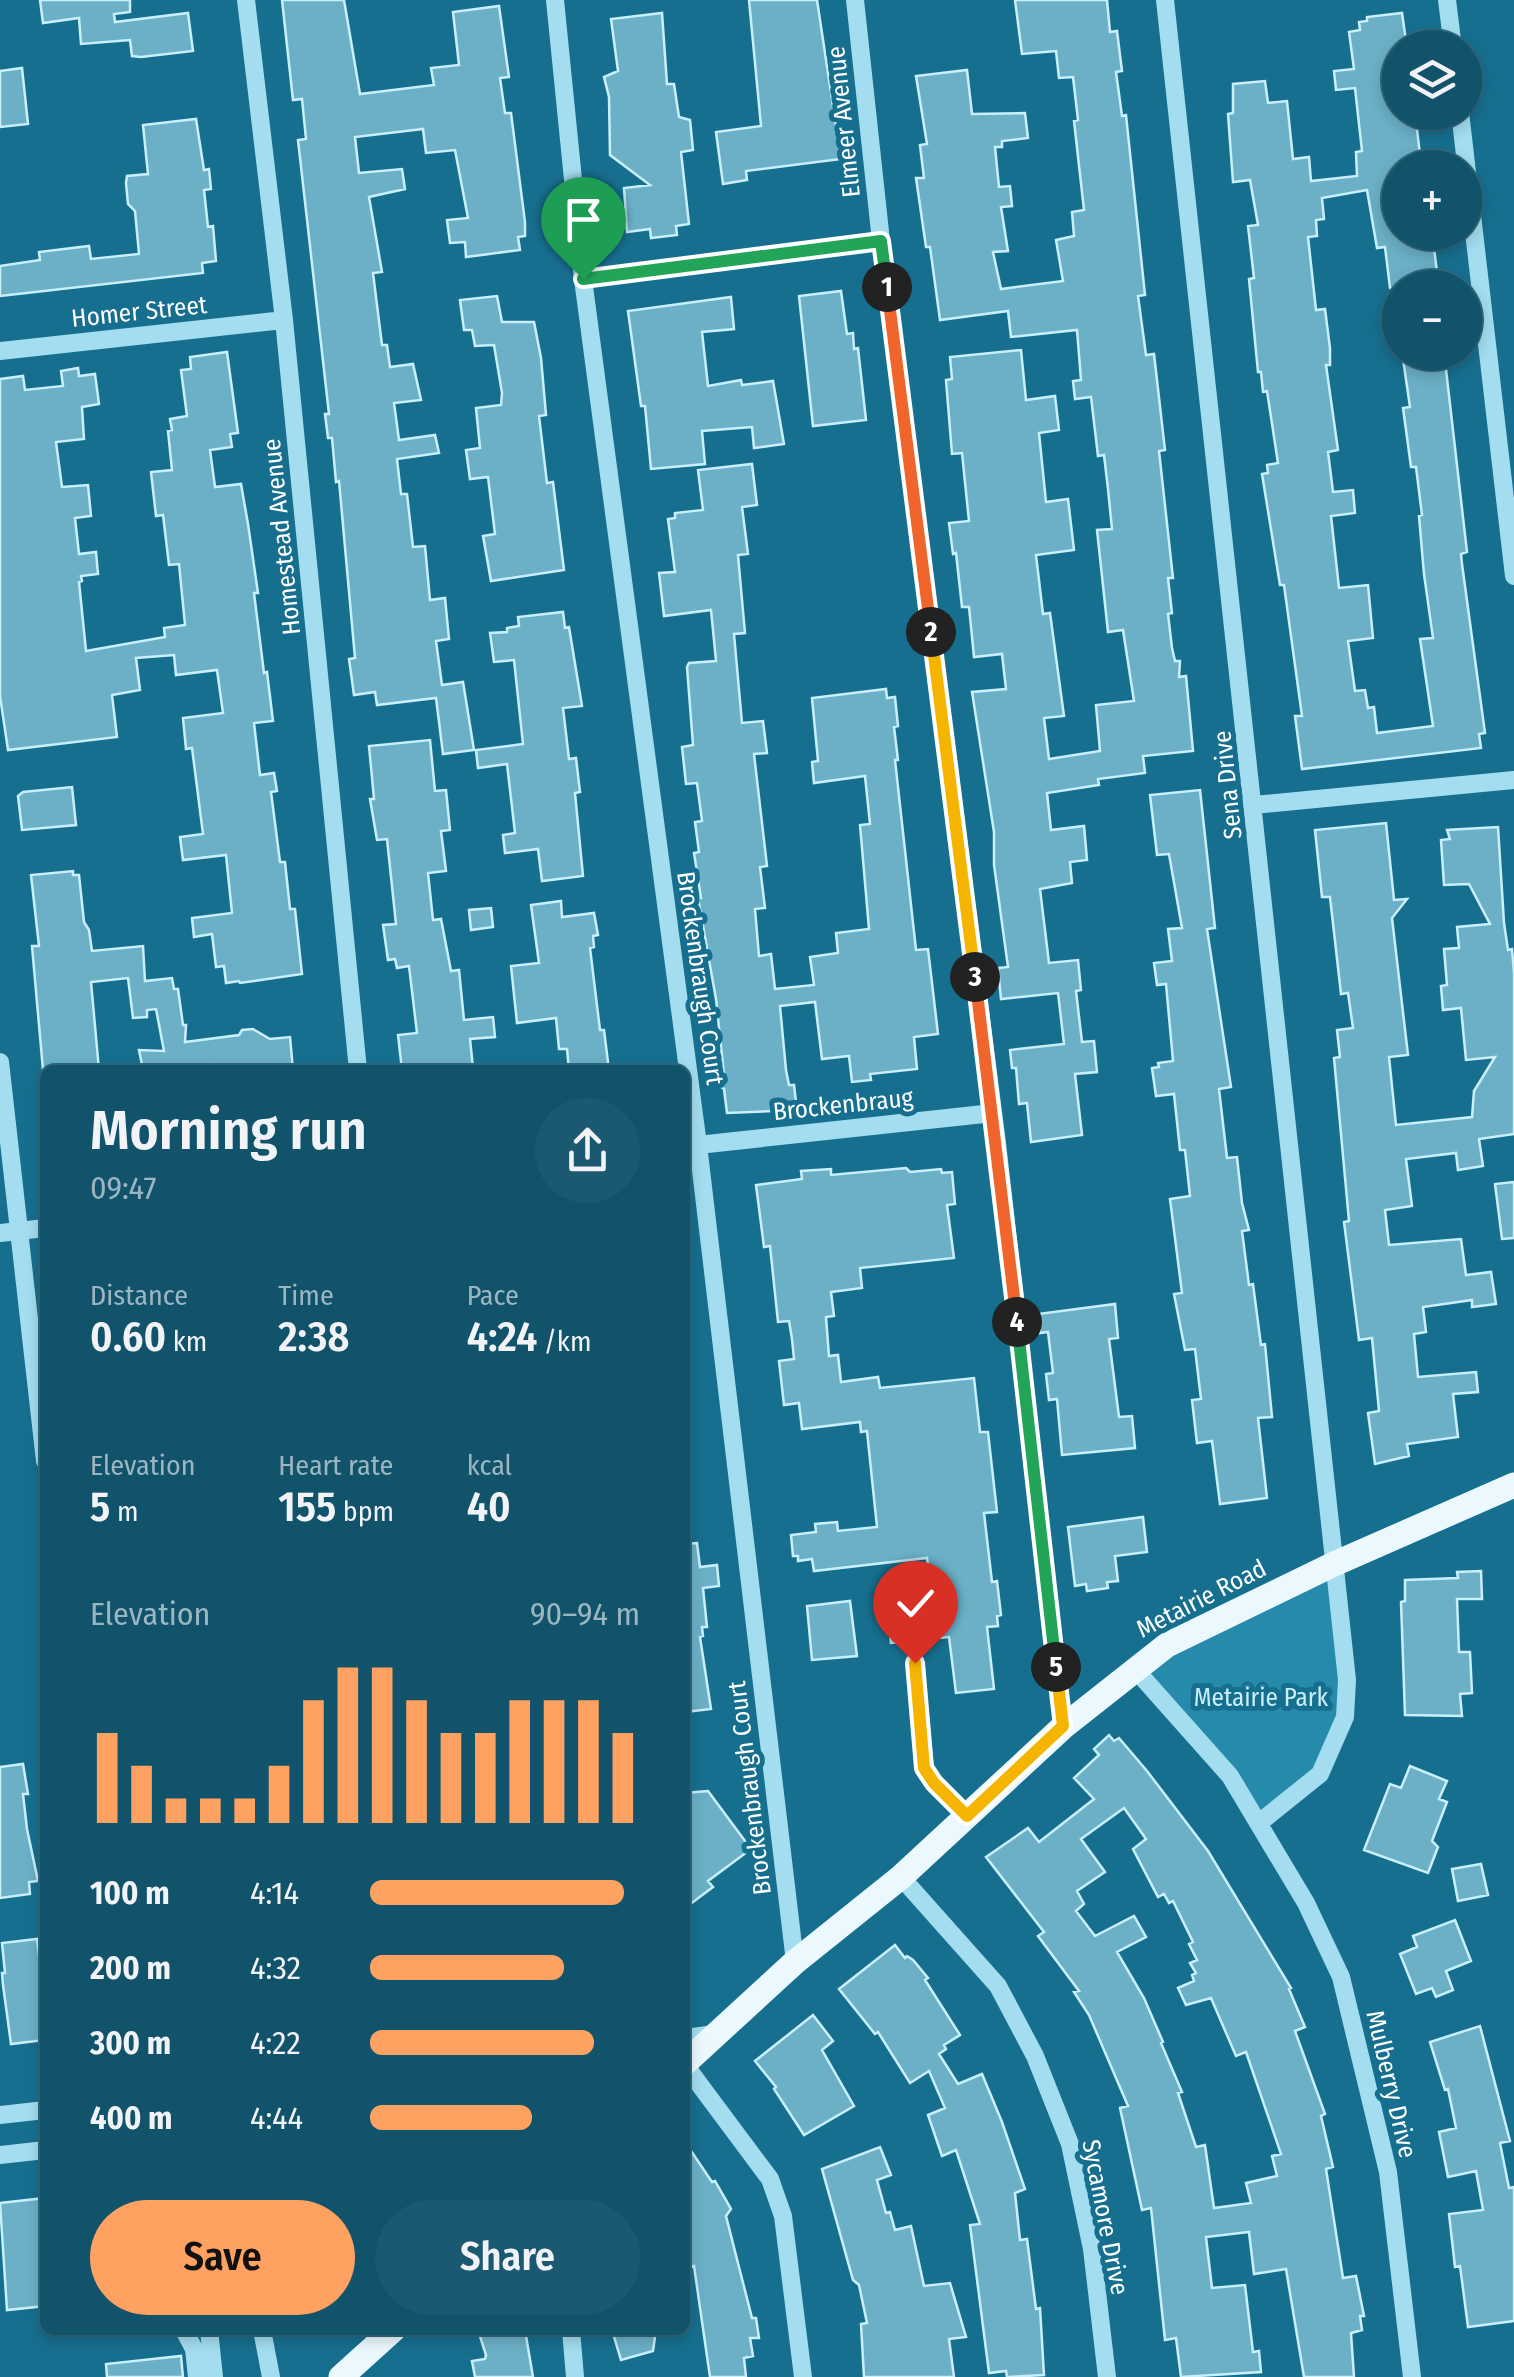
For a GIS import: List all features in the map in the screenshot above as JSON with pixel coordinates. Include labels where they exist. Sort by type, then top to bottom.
[{"type":"main road","name":"Metairie Road","points":[[690,2059],[795,1962],[901,1877],[1063,1726],[1167,1645],[1334,1564],[1514,1485]]},
{"type":"main road","points":[[341,2377],[387,2335]]},
{"type":"street","name":"Homestead Avenue","points":[[246,0],[284,320],[358,1065]]},
{"type":"street","name":"Brockenbraugh Court","points":[[555,0],[583,279],[687,1065]]},
{"type":"street","name":"Elmeer Avenue","points":[[855,0],[881,241],[993,1113],[1063,1726]]},
{"type":"street","name":"Sena Drive","points":[[1165,0],[1334,1564]]},
{"type":"street","points":[[1447,0],[1451,30]]},
{"type":"street","points":[[1462,130],[1514,576]]},
{"type":"street","points":[[583,279],[881,241]]},
{"type":"street","name":"Homer Street","points":[[0,351],[284,320]]},
{"type":"street","points":[[1254,805],[1514,780]]},
{"type":"street","points":[[0,1062],[9,1232],[40,1430]]},
{"type":"street","name":"Brockenbraugh Court","points":[[690,1085],[795,1962]]},
{"type":"street","name":"Brockenbraug","points":[[698,1145],[993,1113]]},
{"type":"street","points":[[9,1232],[40,1229]]},
{"type":"street","points":[[1259,1824],[1320,1774],[1344,1717],[1347,1680],[1334,1564]]},
{"type":"street","points":[[915,1663],[924,1768],[967,1816]]},
{"type":"street","name":"Mulberry Drive","points":[[1134,1668],[1230,1776],[1306,1903],[1341,1977],[1388,2172],[1412,2377]]},
{"type":"street","name":"Sycamore Drive","points":[[901,1877],[998,1986],[1035,2056],[1070,2144],[1092,2249],[1107,2377]]},
{"type":"street","points":[[690,2037],[716,2034]]},
{"type":"street","points":[[690,2071],[770,2179],[784,2216],[803,2377]]},
{"type":"street","points":[[0,2115],[40,2111]]},
{"type":"street","points":[[0,2156],[40,2151]]},
{"type":"street","points":[[187,2335],[194,2349],[197,2377]]},
{"type":"street","points":[[210,2335],[214,2377]]},
{"type":"street","points":[[263,2335],[271,2377]]},
{"type":"street","points":[[571,2335],[575,2377]]},
{"type":"green space","name":"Metairie Park","points":[[1334,1564],[1336,1660],[1345,1706],[1320,1774],[1259,1823],[1134,1668]]},
{"type":"building","points":[[40,0],[130,0],[130,12],[114,14],[115,22],[188,13],[193,51],[141,57],[132,56],[130,40],[81,44],[79,18],[43,23]]},
{"type":"building","points":[[282,0],[344,0],[360,94],[434,85],[431,68],[459,65],[453,12],[499,6],[509,77],[500,78],[505,113],[511,113],[525,222],[525,236],[518,237],[520,250],[466,257],[465,242],[450,243],[447,220],[468,218],[455,150],[426,153],[423,129],[355,137],[359,173],[402,169],[405,189],[369,197],[382,272],[373,273],[382,345],[387,345],[390,367],[413,364],[421,400],[394,403],[399,440],[435,435],[439,453],[397,459],[401,494],[407,494],[413,547],[425,546],[430,600],[445,598],[449,639],[436,641],[442,685],[463,682],[474,750],[443,754],[436,698],[377,705],[375,692],[354,695],[349,659],[355,658],[339,481],[336,482],[332,438],[328,438],[325,414],[329,414],[298,140],[306,139],[302,99],[293,100]]},
{"type":"building","points":[[749,0],[817,0],[841,159],[746,171],[747,180],[723,184],[716,132],[761,126]]},
{"type":"building","points":[[1015,0],[1107,0],[1110,32],[1117,31],[1122,71],[1116,72],[1122,116],[1126,115],[1145,295],[1138,296],[1146,355],[1154,354],[1165,450],[1159,451],[1173,578],[1168,578],[1172,613],[1168,614],[1175,661],[1180,661],[1179,677],[1186,676],[1193,751],[1143,756],[1145,773],[1098,779],[1099,785],[1047,793],[1051,830],[1084,826],[1087,860],[1070,862],[1072,883],[1040,889],[1049,963],[1078,960],[1081,990],[1076,991],[1082,1042],[1094,1041],[1097,1072],[1075,1074],[1082,1135],[1031,1142],[1027,1103],[1019,1104],[1010,1050],[1064,1044],[1058,993],[1001,999],[998,968],[1008,967],[994,865],[994,832],[972,692],[1006,689],[1002,654],[974,657],[969,607],[962,607],[956,553],[953,554],[949,523],[969,521],[962,453],[952,454],[946,380],[952,379],[950,357],[1021,350],[1026,400],[1055,396],[1059,430],[1039,433],[1046,502],[1068,499],[1074,550],[1036,555],[1043,614],[1050,613],[1064,716],[1044,718],[1049,759],[1100,751],[1096,705],[1134,701],[1123,630],[1108,632],[1097,530],[1112,529],[1108,489],[1104,455],[1098,456],[1091,397],[1075,399],[1073,381],[1081,380],[1077,330],[1011,337],[1008,311],[940,320],[930,247],[926,247],[916,178],[924,178],[920,145],[927,144],[916,76],[967,70],[972,114],[1025,113],[1028,138],[1002,141],[1002,147],[995,147],[999,187],[1010,186],[1012,206],[1001,207],[1008,251],[993,252],[1001,289],[1063,281],[1056,240],[1074,236],[1072,212],[1084,210],[1073,77],[1059,78],[1056,51],[1022,54]]},
{"type":"building","points":[[662,13],[667,84],[674,84],[679,117],[690,120],[693,150],[681,152],[689,224],[676,226],[677,235],[651,238],[650,229],[627,232],[624,188],[650,185],[610,155],[609,97],[604,77],[618,71],[611,19]]},
{"type":"building","points":[[1402,13],[1404,30],[1382,30],[1382,130],[1417,130],[1419,150],[1382,150],[1382,247],[1377,248],[1367,190],[1322,198],[1324,219],[1316,220],[1317,236],[1308,237],[1316,310],[1325,309],[1330,348],[1330,365],[1326,365],[1338,450],[1328,452],[1333,492],[1353,490],[1355,513],[1331,516],[1339,588],[1368,585],[1373,638],[1348,641],[1355,691],[1365,690],[1368,708],[1374,707],[1377,733],[1433,726],[1420,639],[1433,638],[1424,574],[1419,516],[1422,515],[1403,408],[1410,407],[1405,370],[1446,370],[1467,552],[1461,554],[1462,564],[1485,733],[1479,734],[1481,748],[1302,769],[1295,716],[1302,716],[1284,585],[1280,585],[1262,474],[1268,473],[1267,465],[1278,463],[1267,391],[1263,392],[1258,372],[1249,279],[1254,278],[1248,226],[1258,225],[1250,180],[1233,182],[1228,114],[1233,113],[1233,84],[1265,81],[1268,103],[1287,101],[1293,159],[1309,157],[1311,181],[1357,176],[1356,152],[1362,151],[1355,88],[1336,90],[1334,71],[1354,69],[1349,32],[1360,30],[1359,22],[1367,21],[1367,17]]},
{"type":"building","points":[[22,68],[28,124],[0,127],[0,71]]},
{"type":"building","points":[[196,119],[204,170],[209,169],[211,189],[204,190],[216,261],[202,263],[203,273],[0,296],[0,266],[40,260],[39,252],[89,246],[91,259],[139,254],[135,211],[128,204],[126,183],[127,176],[148,174],[143,125]]},
{"type":"building","points":[[1385,250],[1434,250],[1437,270],[1388,270]]},
{"type":"building","points":[[841,291],[847,334],[853,333],[854,349],[858,348],[866,420],[813,426],[799,296]]},
{"type":"building","points":[[497,296],[502,322],[534,322],[546,415],[539,416],[547,483],[553,482],[564,570],[491,581],[483,536],[495,534],[488,477],[470,479],[466,450],[480,448],[476,408],[501,405],[502,393],[494,345],[475,346],[472,330],[464,330],[460,300]]},
{"type":"building","points":[[731,297],[734,329],[702,332],[708,386],[741,380],[742,385],[773,381],[784,444],[754,448],[752,427],[702,431],[705,464],[651,469],[645,406],[641,406],[628,311]]},
{"type":"building","points":[[227,352],[238,433],[230,434],[232,447],[210,450],[215,487],[241,484],[273,721],[254,723],[260,775],[274,773],[277,791],[271,792],[280,862],[285,862],[290,909],[295,909],[302,974],[240,983],[226,983],[224,966],[216,967],[212,934],[194,937],[192,918],[232,913],[226,855],[183,860],[180,837],[203,834],[192,748],[186,749],[183,718],[223,713],[217,670],[176,675],[174,655],[136,658],[140,690],[112,695],[117,737],[8,750],[0,696],[0,379],[23,376],[25,390],[63,386],[61,371],[78,368],[79,376],[95,374],[99,404],[82,407],[84,439],[56,442],[62,487],[88,485],[91,516],[75,518],[79,554],[96,552],[98,574],[81,576],[79,582],[86,651],[165,637],[164,628],[185,625],[179,564],[169,565],[163,515],[156,516],[151,472],[172,470],[170,419],[187,416],[181,370],[191,369],[190,357]]},
{"type":"building","points":[[752,464],[757,505],[742,507],[748,554],[738,555],[745,633],[734,634],[742,723],[763,721],[767,753],[754,754],[767,866],[760,867],[765,908],[755,909],[759,956],[771,954],[775,989],[814,985],[810,957],[838,953],[836,933],[869,929],[860,825],[870,824],[865,776],[814,783],[812,762],[818,761],[812,698],[886,689],[887,698],[895,697],[895,760],[916,950],[928,949],[938,1034],[914,1037],[917,1069],[870,1074],[871,1080],[852,1082],[849,1056],[822,1059],[815,1002],[780,1006],[786,1070],[789,1085],[794,1085],[797,1110],[727,1113],[724,1089],[717,1084],[724,1075],[694,853],[699,852],[695,822],[702,821],[697,783],[686,784],[682,747],[693,745],[687,667],[689,663],[716,661],[711,610],[664,616],[659,573],[675,572],[668,519],[675,518],[675,513],[703,510],[698,470]]},
{"type":"building","points":[[563,612],[582,706],[563,708],[569,759],[576,758],[580,792],[575,793],[583,876],[542,881],[538,849],[505,853],[503,835],[515,833],[507,764],[478,768],[476,750],[523,744],[514,660],[494,662],[490,633],[507,632],[507,628],[519,626],[518,617]]},
{"type":"building","points":[[430,740],[435,791],[446,790],[450,830],[441,831],[446,871],[428,873],[433,920],[441,919],[451,971],[459,970],[464,1020],[493,1017],[495,1037],[470,1039],[473,1065],[401,1065],[398,1035],[417,1033],[409,966],[397,968],[395,959],[388,960],[383,925],[396,924],[387,839],[377,840],[370,799],[374,799],[369,746]]},
{"type":"building","points":[[72,787],[76,825],[22,830],[18,796],[23,792]]},
{"type":"building","points":[[1200,790],[1215,928],[1207,929],[1231,1087],[1219,1089],[1227,1158],[1237,1157],[1249,1230],[1242,1231],[1261,1345],[1265,1344],[1272,1417],[1258,1418],[1267,1498],[1220,1504],[1212,1441],[1197,1443],[1192,1400],[1201,1399],[1195,1349],[1185,1350],[1174,1294],[1182,1293],[1170,1199],[1190,1196],[1185,1150],[1180,1150],[1174,1094],[1156,1096],[1152,1068],[1173,1061],[1166,984],[1157,985],[1154,963],[1172,961],[1168,929],[1182,928],[1169,854],[1157,855],[1150,795]]},
{"type":"building","points":[[1386,823],[1394,900],[1407,899],[1392,918],[1408,1055],[1389,1057],[1396,1125],[1472,1117],[1474,1091],[1495,1057],[1466,1060],[1461,1008],[1443,1010],[1441,986],[1447,985],[1444,949],[1459,948],[1457,927],[1490,924],[1469,884],[1444,885],[1441,840],[1450,839],[1447,830],[1498,827],[1504,923],[1514,973],[1514,1134],[1479,1139],[1483,1166],[1458,1170],[1456,1153],[1406,1159],[1412,1206],[1385,1210],[1389,1245],[1461,1239],[1466,1275],[1491,1272],[1496,1304],[1472,1307],[1472,1300],[1423,1307],[1426,1332],[1414,1334],[1418,1377],[1476,1372],[1478,1392],[1453,1394],[1458,1437],[1407,1444],[1409,1456],[1375,1464],[1368,1413],[1379,1411],[1372,1338],[1359,1340],[1344,1222],[1349,1221],[1334,1058],[1340,1057],[1337,1030],[1353,1028],[1348,993],[1341,994],[1330,897],[1322,897],[1315,830]]},
{"type":"building","points":[[73,871],[73,875],[79,875],[92,951],[143,946],[145,981],[172,978],[174,989],[178,989],[186,1025],[185,1042],[239,1035],[242,1030],[253,1029],[270,1039],[290,1037],[293,1065],[142,1065],[139,1050],[164,1051],[156,1009],[147,1010],[147,1017],[133,1018],[128,978],[91,982],[99,1065],[43,1065],[32,946],[39,946],[31,875]]},
{"type":"building","points":[[561,901],[562,917],[594,913],[598,935],[593,936],[594,947],[590,948],[608,1065],[569,1065],[567,1049],[559,1049],[556,1018],[517,1023],[511,966],[539,963],[531,905]]},
{"type":"building","points":[[491,908],[493,927],[471,930],[469,910]]},
{"type":"building","points":[[906,1168],[910,1172],[952,1172],[955,1204],[947,1205],[954,1258],[860,1268],[862,1288],[831,1292],[834,1316],[826,1317],[829,1356],[838,1355],[841,1382],[878,1377],[880,1388],[974,1378],[980,1432],[988,1432],[997,1512],[984,1513],[992,1582],[997,1581],[1001,1615],[997,1616],[998,1626],[987,1627],[994,1689],[956,1693],[949,1637],[891,1643],[886,1596],[931,1591],[927,1558],[814,1571],[812,1559],[798,1561],[798,1556],[793,1556],[791,1535],[816,1532],[815,1524],[837,1522],[838,1531],[877,1527],[867,1431],[861,1432],[860,1422],[802,1429],[799,1403],[784,1405],[779,1361],[794,1359],[792,1339],[789,1321],[778,1322],[770,1246],[764,1247],[756,1185],[802,1179],[801,1171],[831,1169],[831,1175]]},
{"type":"building","points":[[1514,1182],[1514,1238],[1502,1239],[1495,1184]]},
{"type":"building","points":[[1115,1304],[1118,1338],[1109,1339],[1119,1417],[1132,1416],[1135,1448],[1062,1455],[1057,1399],[1049,1400],[1046,1374],[1053,1373],[1048,1332],[1040,1333],[1038,1314]]},
{"type":"building","points":[[1143,1517],[1147,1552],[1115,1556],[1118,1581],[1107,1582],[1108,1588],[1087,1591],[1086,1584],[1075,1586],[1068,1527]]},
{"type":"building","points":[[697,1543],[700,1567],[717,1565],[719,1586],[703,1588],[707,1627],[702,1627],[700,1637],[711,1709],[690,1711],[690,1544]]},
{"type":"building","points":[[1481,1571],[1482,1599],[1457,1599],[1459,1652],[1470,1652],[1472,1693],[1460,1694],[1462,1716],[1405,1715],[1401,1602],[1405,1601],[1405,1580],[1458,1578],[1457,1572]]},
{"type":"building","points":[[850,1601],[857,1656],[812,1660],[807,1606]]},
{"type":"building","points":[[1109,1735],[1114,1741],[1119,1738],[1147,1771],[1208,1851],[1291,1988],[1305,2027],[1295,2031],[1325,2114],[1321,2116],[1333,2167],[1326,2169],[1343,2278],[1356,2276],[1364,2316],[1360,2316],[1362,2330],[1351,2333],[1354,2377],[1304,2377],[1286,2269],[1254,2274],[1249,2232],[1206,2237],[1212,2288],[1245,2285],[1253,2352],[1259,2351],[1261,2372],[1181,2377],[1176,2338],[1165,2340],[1151,2208],[1142,2210],[1120,2108],[1128,2106],[1089,2015],[1074,1992],[1079,1991],[1038,1936],[1044,1932],[986,1857],[1028,1828],[1039,1842],[1094,1799],[1074,1778],[1099,1755],[1094,1749]],"holes":[[[1124,1808],[1146,1839],[1133,1849],[1158,1897],[1164,1894],[1169,1903],[1173,1901],[1193,1942],[1189,1944],[1197,1960],[1190,1963],[1196,1973],[1192,1975],[1194,1981],[1178,1988],[1186,2005],[1211,1998],[1236,2056],[1246,2052],[1281,2154],[1272,2156],[1277,2176],[1246,2183],[1251,2203],[1214,2208],[1205,2145],[1196,2147],[1178,2093],[1182,2092],[1163,2042],[1144,1998],[1117,1952],[1146,1937],[1134,1916],[1095,1936],[1076,1911],[1084,1904],[1077,1891],[1105,1872],[1081,1839]]]},
{"type":"building","points":[[23,1764],[28,1794],[23,1794],[27,1829],[38,1881],[29,1882],[30,1894],[0,1898],[0,1767]]},
{"type":"building","points":[[1410,1766],[1447,1781],[1439,1799],[1447,1802],[1432,1841],[1438,1847],[1428,1873],[1364,1850],[1390,1784],[1401,1788]]},
{"type":"building","points":[[708,1791],[751,1849],[708,1881],[713,1887],[690,1904],[690,1793]]},
{"type":"building","points":[[1481,1864],[1488,1895],[1458,1901],[1452,1869]]},
{"type":"building","points":[[1455,1920],[1471,1961],[1446,1971],[1453,1990],[1436,1997],[1432,1988],[1416,1994],[1400,1954],[1417,1947],[1413,1936]]},
{"type":"building","points":[[37,1939],[40,2041],[11,2044],[2,1943]]},
{"type":"building","points":[[895,1945],[928,1978],[925,1980],[960,2035],[944,2045],[946,2049],[939,2054],[958,2084],[982,2074],[1002,2122],[1025,2189],[1015,2193],[1020,2240],[1027,2239],[1036,2309],[1040,2308],[1044,2375],[1007,2377],[1006,2371],[989,2373],[970,2225],[980,2224],[956,2150],[942,2156],[928,2115],[945,2108],[929,2071],[910,2083],[878,2032],[875,2034],[839,1989]]},
{"type":"building","points":[[813,2015],[833,2041],[822,2050],[854,2106],[804,2135],[776,2087],[755,2061]]},
{"type":"building","points":[[1480,2026],[1510,2141],[1500,2143],[1509,2188],[1514,2187],[1514,2321],[1468,2327],[1449,2214],[1483,2210],[1476,2171],[1448,2177],[1439,2132],[1456,2128],[1448,2089],[1445,2090],[1430,2042]]},
{"type":"building","points":[[880,2147],[891,2175],[877,2180],[886,2213],[890,2212],[895,2230],[911,2226],[924,2286],[950,2283],[966,2337],[949,2339],[954,2377],[864,2377],[861,2324],[867,2323],[822,2169]]},
{"type":"building","points":[[690,2149],[731,2209],[726,2216],[759,2338],[750,2338],[753,2356],[744,2358],[746,2377],[710,2377],[694,2266],[690,2267]]},
{"type":"building","points":[[40,2199],[40,2307],[7,2310],[0,2203]]},
{"type":"building","points":[[480,2335],[526,2335],[533,2377],[475,2377],[472,2361],[485,2359]]},
{"type":"building","points":[[614,2335],[655,2335],[653,2351],[621,2360]]},
{"type":"building","points":[[181,2356],[183,2377],[107,2377],[106,2364]]},
{"type":"route","points":[[583,279],[881,241],[997,1143],[1063,1726],[967,1816],[924,1768],[915,1663]]}]
